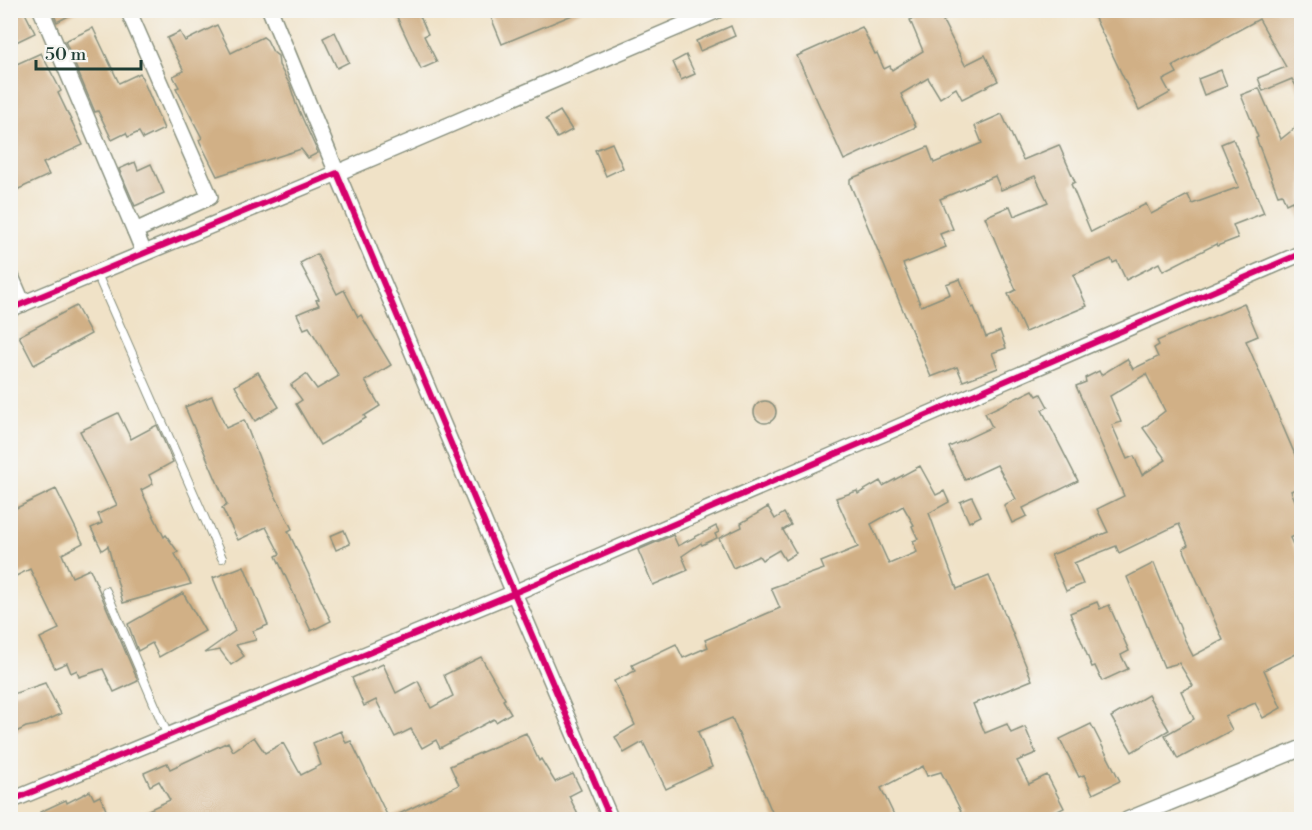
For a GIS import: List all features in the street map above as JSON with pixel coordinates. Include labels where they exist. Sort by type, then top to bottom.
[{"type":"street","points":[[41,10],[144,253]]},
{"type":"street","points":[[128,10],[210,197],[135,231]]},
{"type":"street","points":[[270,10],[611,819]]},
{"type":"street","points":[[10,274],[17,306],[718,10]]},
{"type":"street","points":[[10,801],[514,593],[1302,253]]},
{"type":"street","points":[[1127,819],[1302,748]]},
{"type":"lane","points":[[97,274],[222,558]]},
{"type":"lane","points":[[105,591],[168,736]]},
{"type":"building","points":[[52,10],[80,10],[57,22]]},
{"type":"building","points":[[411,10],[417,10],[428,34],[424,36],[437,62],[421,69],[397,17]]},
{"type":"building","points":[[488,10],[582,10],[582,11],[502,44]]},
{"type":"building","points":[[917,10],[963,10],[943,21],[965,65],[985,55],[998,81],[962,99],[956,88],[940,98],[928,78],[901,94],[916,127],[844,160],[797,56],[862,27],[884,69],[890,66],[892,70],[923,51],[910,20],[920,16]]},
{"type":"building","points":[[1091,10],[1302,10],[1302,96],[1292,79],[1263,91],[1258,78],[1286,67],[1259,19],[1173,66],[1177,73],[1163,80],[1170,93],[1139,110]]},
{"type":"building","points":[[24,11],[35,33],[10,45],[10,17]]},
{"type":"building","points":[[217,25],[231,53],[263,37],[267,40],[273,52],[278,56],[279,65],[290,85],[318,153],[308,158],[301,149],[217,176],[199,140],[202,138],[176,88],[179,87],[173,76],[184,71],[167,38],[180,32],[185,41]]},
{"type":"building","points":[[731,26],[735,36],[700,51],[696,41]]},
{"type":"building","points":[[93,28],[119,83],[140,73],[164,129],[143,139],[139,132],[128,137],[126,133],[112,140],[98,111],[95,112],[65,41]]},
{"type":"building","points":[[335,32],[349,62],[337,68],[323,38]]},
{"type":"building","points":[[41,53],[61,91],[58,93],[83,145],[43,163],[49,175],[10,193],[10,67]]},
{"type":"building","points":[[686,55],[695,74],[681,80],[673,62]]},
{"type":"building","points":[[1221,70],[1227,86],[1204,95],[1198,79]]},
{"type":"building","points":[[1259,88],[1281,139],[1295,128],[1302,136],[1302,224],[1292,201],[1286,204],[1282,194],[1278,195],[1241,95]]},
{"type":"building","points":[[560,111],[572,130],[557,138],[546,119]]},
{"type":"building","points":[[1002,114],[1023,160],[1059,145],[1075,182],[1071,184],[1091,232],[1146,204],[1151,214],[1188,195],[1192,204],[1239,187],[1221,144],[1233,139],[1264,213],[1233,225],[1238,238],[1217,246],[1216,244],[1163,271],[1159,263],[1126,280],[1117,261],[1113,263],[1111,259],[1073,275],[1087,306],[1025,332],[1008,294],[1016,290],[985,217],[1010,206],[1014,216],[1048,202],[1035,176],[1001,190],[995,176],[940,199],[953,229],[940,234],[946,247],[903,264],[921,306],[950,294],[946,284],[960,279],[986,337],[1000,331],[1006,348],[992,353],[998,368],[963,381],[957,367],[931,377],[850,184],[850,179],[928,147],[934,163],[982,143],[975,126]]},
{"type":"building","points":[[612,143],[623,168],[606,176],[595,150]]},
{"type":"building","points":[[135,162],[138,170],[151,164],[164,193],[135,206],[119,169]]},
{"type":"building","points":[[317,254],[337,294],[344,290],[358,317],[361,315],[391,365],[365,381],[380,406],[364,416],[366,418],[320,445],[296,404],[302,400],[291,385],[306,374],[317,389],[339,376],[309,327],[304,329],[297,314],[319,305],[316,300],[319,299],[300,263]]},
{"type":"building","points":[[1244,303],[1258,336],[1246,341],[1302,471],[1302,486],[1291,491],[1302,517],[1302,533],[1290,538],[1302,564],[1302,651],[1264,670],[1281,708],[1263,718],[1255,703],[1225,716],[1232,730],[1178,759],[1165,735],[1194,719],[1181,691],[1193,686],[1179,663],[1164,667],[1127,577],[1154,563],[1193,656],[1223,640],[1183,548],[1188,545],[1179,524],[1119,553],[1116,546],[1074,563],[1083,584],[1066,591],[1051,555],[1108,532],[1097,509],[1124,496],[1076,386],[1086,382],[1085,378],[1099,371],[1101,375],[1127,359],[1133,369],[1158,357],[1154,348],[1159,345],[1157,341]],"holes":[[[1146,374],[1165,411],[1143,428],[1166,460],[1142,475],[1134,456],[1127,459],[1112,425],[1121,422],[1110,396]]]},
{"type":"building","points":[[76,306],[91,334],[34,365],[19,336]]},
{"type":"building","points":[[258,372],[279,407],[255,421],[235,386]]},
{"type":"building","points":[[1033,390],[1037,396],[1041,394],[1048,407],[1042,410],[1078,481],[1023,508],[1027,516],[1012,523],[1004,505],[1016,499],[997,465],[965,480],[949,447],[992,427],[985,413]]},
{"type":"building","points":[[212,396],[226,428],[244,420],[269,483],[292,529],[288,531],[331,621],[311,631],[276,556],[280,554],[266,527],[238,540],[222,508],[227,505],[185,407]]},
{"type":"building","points":[[765,401],[773,404],[776,412],[773,420],[765,423],[757,420],[754,412],[757,404]]},
{"type":"building","points":[[118,413],[131,439],[157,425],[173,462],[149,475],[153,484],[141,490],[164,537],[166,535],[178,552],[175,554],[191,584],[123,603],[108,546],[102,550],[91,528],[102,523],[98,514],[117,505],[80,431]]},
{"type":"building","points":[[920,466],[936,495],[944,491],[949,502],[929,513],[957,589],[989,576],[1032,680],[973,704],[985,733],[1007,724],[1011,733],[1025,727],[1036,753],[1017,761],[1029,784],[1047,775],[1064,808],[1042,819],[947,819],[961,811],[941,772],[927,776],[923,766],[881,788],[896,819],[775,819],[732,718],[698,732],[712,767],[666,789],[643,742],[624,753],[615,737],[635,725],[614,681],[635,671],[632,665],[676,644],[683,658],[708,647],[705,640],[780,608],[771,588],[824,569],[821,562],[858,547],[836,498],[857,491],[858,494],[880,481],[883,486]],"holes":[[[903,506],[914,525],[912,526],[918,539],[913,541],[917,552],[889,564],[871,524]]]},
{"type":"building","points":[[56,489],[83,543],[62,554],[72,577],[90,569],[138,681],[114,692],[103,669],[79,677],[77,670],[71,673],[67,663],[55,668],[40,638],[59,629],[30,569],[10,579],[10,511]]},
{"type":"building","points":[[972,497],[981,516],[969,522],[960,502]]},
{"type":"building","points":[[768,507],[775,519],[784,513],[791,525],[783,530],[796,553],[785,560],[779,550],[762,560],[759,556],[733,568],[719,538],[742,527],[741,523]]},
{"type":"building","points":[[716,526],[719,532],[715,534],[717,538],[702,545],[701,543],[682,556],[688,570],[653,585],[638,550],[673,535],[678,546]]},
{"type":"building","points":[[344,530],[350,544],[336,550],[330,536]]},
{"type":"building","points":[[244,566],[268,625],[253,631],[256,640],[236,645],[244,656],[231,665],[220,650],[204,653],[235,631],[213,578]]},
{"type":"building","points":[[183,593],[205,631],[159,657],[152,643],[138,651],[128,624]]},
{"type":"building","points":[[1097,602],[1100,609],[1109,605],[1129,651],[1121,655],[1128,669],[1102,681],[1095,666],[1092,667],[1070,613]]},
{"type":"building","points":[[481,657],[511,713],[496,722],[494,719],[440,748],[436,740],[422,748],[411,729],[395,737],[376,700],[364,706],[352,678],[383,664],[396,693],[418,681],[431,708],[453,696],[444,675]]},
{"type":"building","points":[[45,683],[61,714],[10,735],[10,695]]},
{"type":"building","points":[[1148,695],[1169,730],[1132,752],[1111,717]]},
{"type":"building","points":[[1091,724],[1120,781],[1093,794],[1084,775],[1079,777],[1060,739]]},
{"type":"building","points":[[341,731],[346,743],[351,741],[389,819],[129,819],[170,800],[159,781],[150,786],[144,773],[167,763],[170,769],[228,742],[233,751],[254,737],[265,753],[283,743],[301,775],[321,765],[313,743]]},
{"type":"building","points":[[526,733],[539,761],[541,759],[555,782],[573,774],[581,790],[569,796],[580,819],[389,819],[459,785],[450,766]]},
{"type":"building","points":[[90,791],[94,799],[100,796],[106,810],[89,819],[44,819],[40,812],[66,800],[67,803]]},
{"type":"cycle path","points":[[10,309],[337,173],[514,593],[10,801]]},
{"type":"cycle path","points":[[611,820],[514,593],[1302,253]]}]
